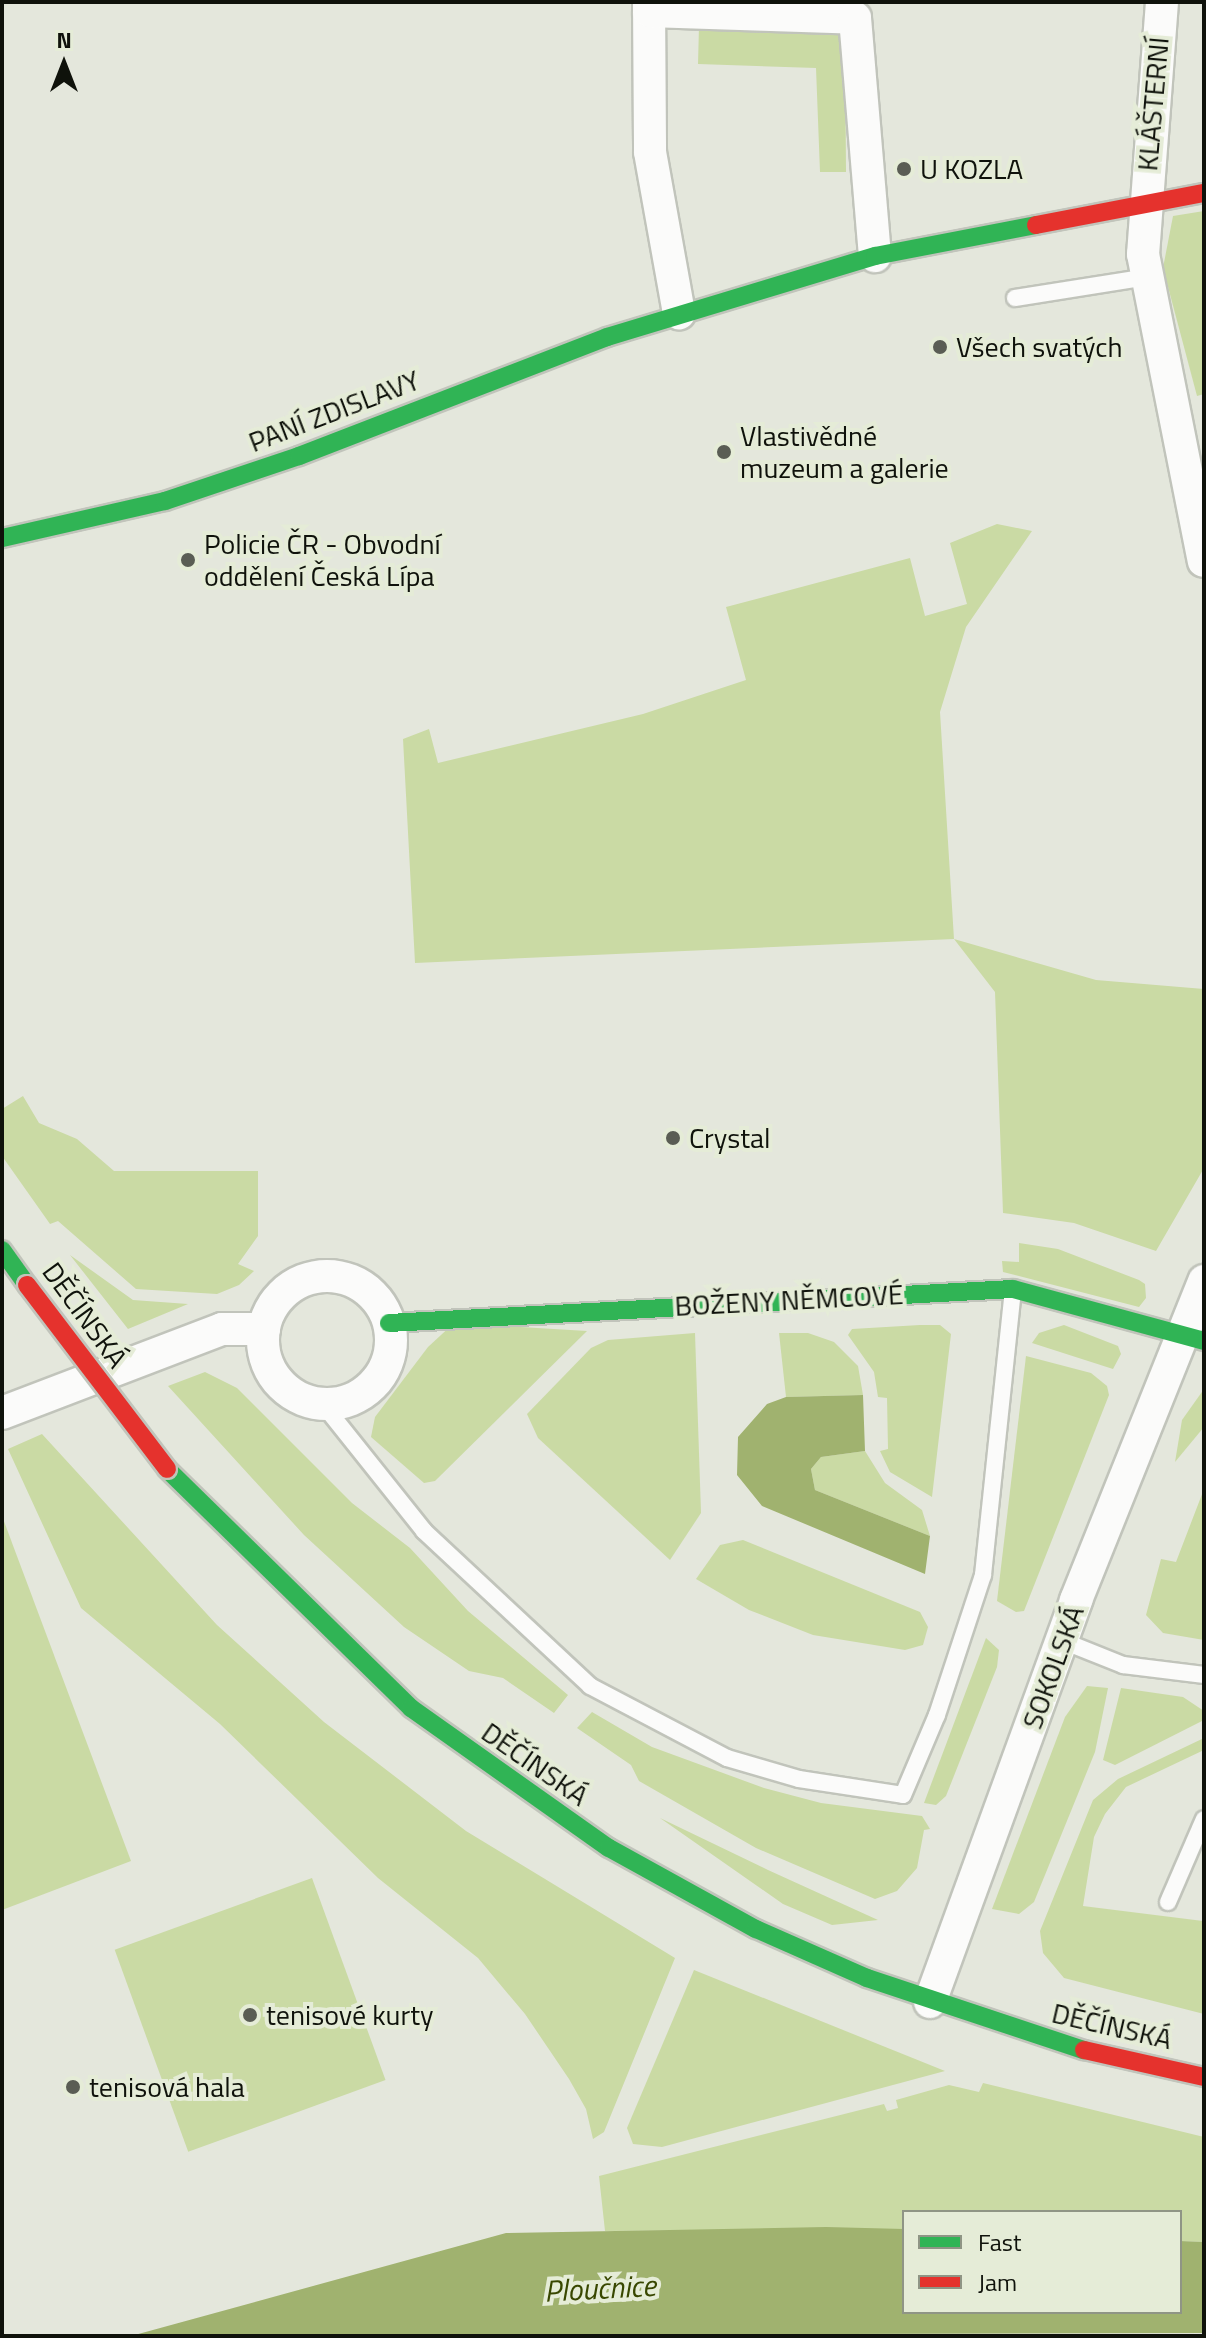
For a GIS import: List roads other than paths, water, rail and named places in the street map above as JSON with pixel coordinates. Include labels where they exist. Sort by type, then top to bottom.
[{"type":"street","name":"KLÁŠTERNÍ","points":[[1162,2],[1143,205],[1148,277],[1204,561]]},
{"type":"street","points":[[679,313],[650,152],[649,7],[855,18],[875,256]]},
{"type":"street","name":"PANÍ ZDISLAVY","points":[[2,538],[165,501],[679,313],[875,256],[1204,193]]},
{"type":"street","name":"DĚČÍNSKÁ","points":[[2,1250],[167,1469],[411,1708],[541,1804],[622,1856],[756,1929],[930,2002],[1046,2041],[1204,2077]]},
{"type":"street","points":[[322,1276],[362,1285],[377,1299],[389,1323],[389,1359],[379,1378],[343,1402],[322,1403],[284,1387],[270,1370],[264,1329],[284,1292],[322,1276]]},
{"type":"street","name":"SOKOLSKÁ","points":[[930,2002],[1063,1641],[1194,1338],[1204,1281]]},
{"type":"street","name":"BOŽENY NĚMCOVÉ","points":[[389,1323],[1013,1289],[1194,1338]]},
{"type":"street","points":[[2,1413],[222,1329],[264,1329]]},
{"type":"lane","points":[[1015,298],[1148,277]]},
{"type":"lane","points":[[322,1403],[424,1531],[590,1686],[727,1758],[799,1779],[903,1795],[937,1715],[983,1575],[1013,1289]]},
{"type":"lane","points":[[1063,1641],[1123,1665],[1204,1675]]},
{"type":"lane","points":[[1168,1902],[1204,1819]]},
{"type":"water","points":[[863,1395],[865,1451],[821,1457],[811,1469],[815,1490],[930,1536],[925,1574],[762,1506],[737,1475],[738,1437],[767,1404],[786,1397]]},
{"type":"water","name":"Ploučnice","points":[[826,2227],[902,2229],[902,2314],[1182,2314],[1182,2241],[1204,2242],[1204,2333],[131,2336],[506,2233]]},
{"type":"place","name":"U KOZLA","points":[[904,169]]},
{"type":"place","name":"Všech svatých","points":[[940,347]]},
{"type":"place","name":"Vlastivědné muzeum a galerie","points":[[724,452]]},
{"type":"place","name":"Policie ČR - Obvodní oddělení Česká Lípa","points":[[188,560]]},
{"type":"place","name":"Crystal","points":[[673,1138]]},
{"type":"place","name":"tenisové kurty","points":[[250,2015]]},
{"type":"place","name":"tenisová hala","points":[[73,2087]]}]
